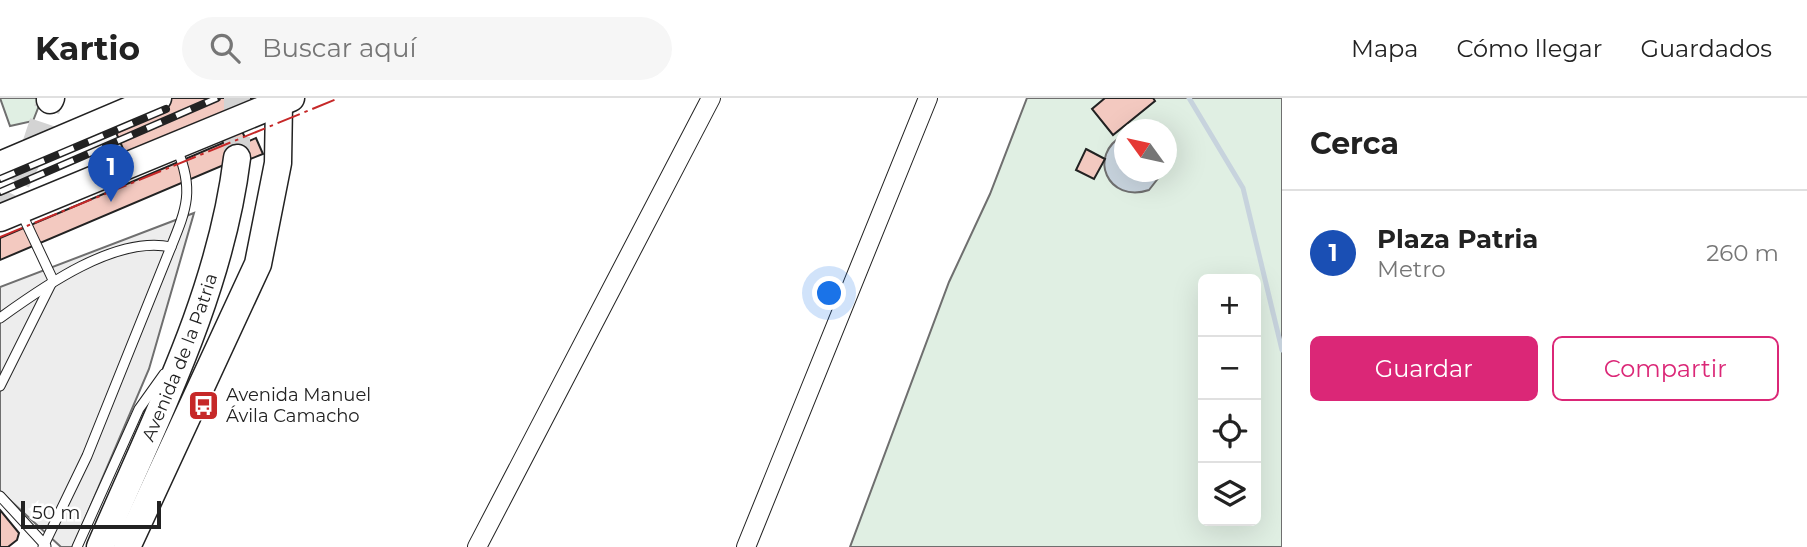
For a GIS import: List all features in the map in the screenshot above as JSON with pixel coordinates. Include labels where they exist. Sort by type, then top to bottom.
[{"type":"main road","points":[[0,165],[158,98]]},
{"type":"main road","points":[[9,214],[285,101],[278,163],[258,264],[127,547]]},
{"type":"main road","points":[[0,146],[27,154]]},
{"type":"main road","name":"Avenida de la Patria","points":[[100,547],[212,281],[227,229],[237,158]]},
{"type":"street","points":[[477,547],[711,98]]},
{"type":"street","points":[[746,547],[928,98]]},
{"type":"lane","points":[[0,496],[45,546],[87,456],[185,211],[188,191],[186,170],[175,145]]},
{"type":"lane","points":[[9,214],[54,280]]},
{"type":"lane","points":[[0,318],[54,280],[111,255],[153,243],[171,247]]},
{"type":"lane","points":[[0,386],[54,280]]},
{"type":"lane","points":[[77,547],[139,410],[191,334]]},
{"type":"green space","points":[[0,98],[42,98],[33,121],[10,126]]},
{"type":"green space","points":[[1027,98],[1282,98],[1282,547],[850,547],[949,282],[990,194]]},
{"type":"shaded area","points":[[1114,142],[1114,182],[1155,182],[1149,190],[1122,190],[1113,184],[1104,165]]},
{"type":"shaded area","points":[[194,213],[149,369],[73,547],[61,547],[0,491],[0,287]]},
{"type":"building","points":[[145,98],[280,98],[241,129],[247,142],[256,138],[263,154],[235,165],[233,161],[0,260],[0,238],[223,143],[216,127],[127,158],[108,114]]},
{"type":"building","points":[[1105,98],[1153,98],[1155,101],[1133,119],[1114,119],[1113,135],[1092,109]]},
{"type":"building","points":[[1086,149],[1105,159],[1094,179],[1076,170]]},
{"type":"building","points":[[0,510],[19,533],[17,540],[8,547],[0,547]]},
{"type":"waterway","points":[[1189,98],[1243,188],[1282,350]]},
{"type":"tunnel","points":[[237,98],[237,158]]},
{"type":"tunnel","points":[[0,217],[35,145],[50,100]]},
{"type":"railway","points":[[0,192],[217,98]]},
{"type":"railway","points":[[0,179],[166,109]]},
{"type":"power","points":[[0,237],[339,98]]},
{"type":"place","name":"Plaza Patria","points":[[111,202]]},
{"type":"place","name":"Avenida Manuel Ávila Camacho","points":[[203,405]]}]
